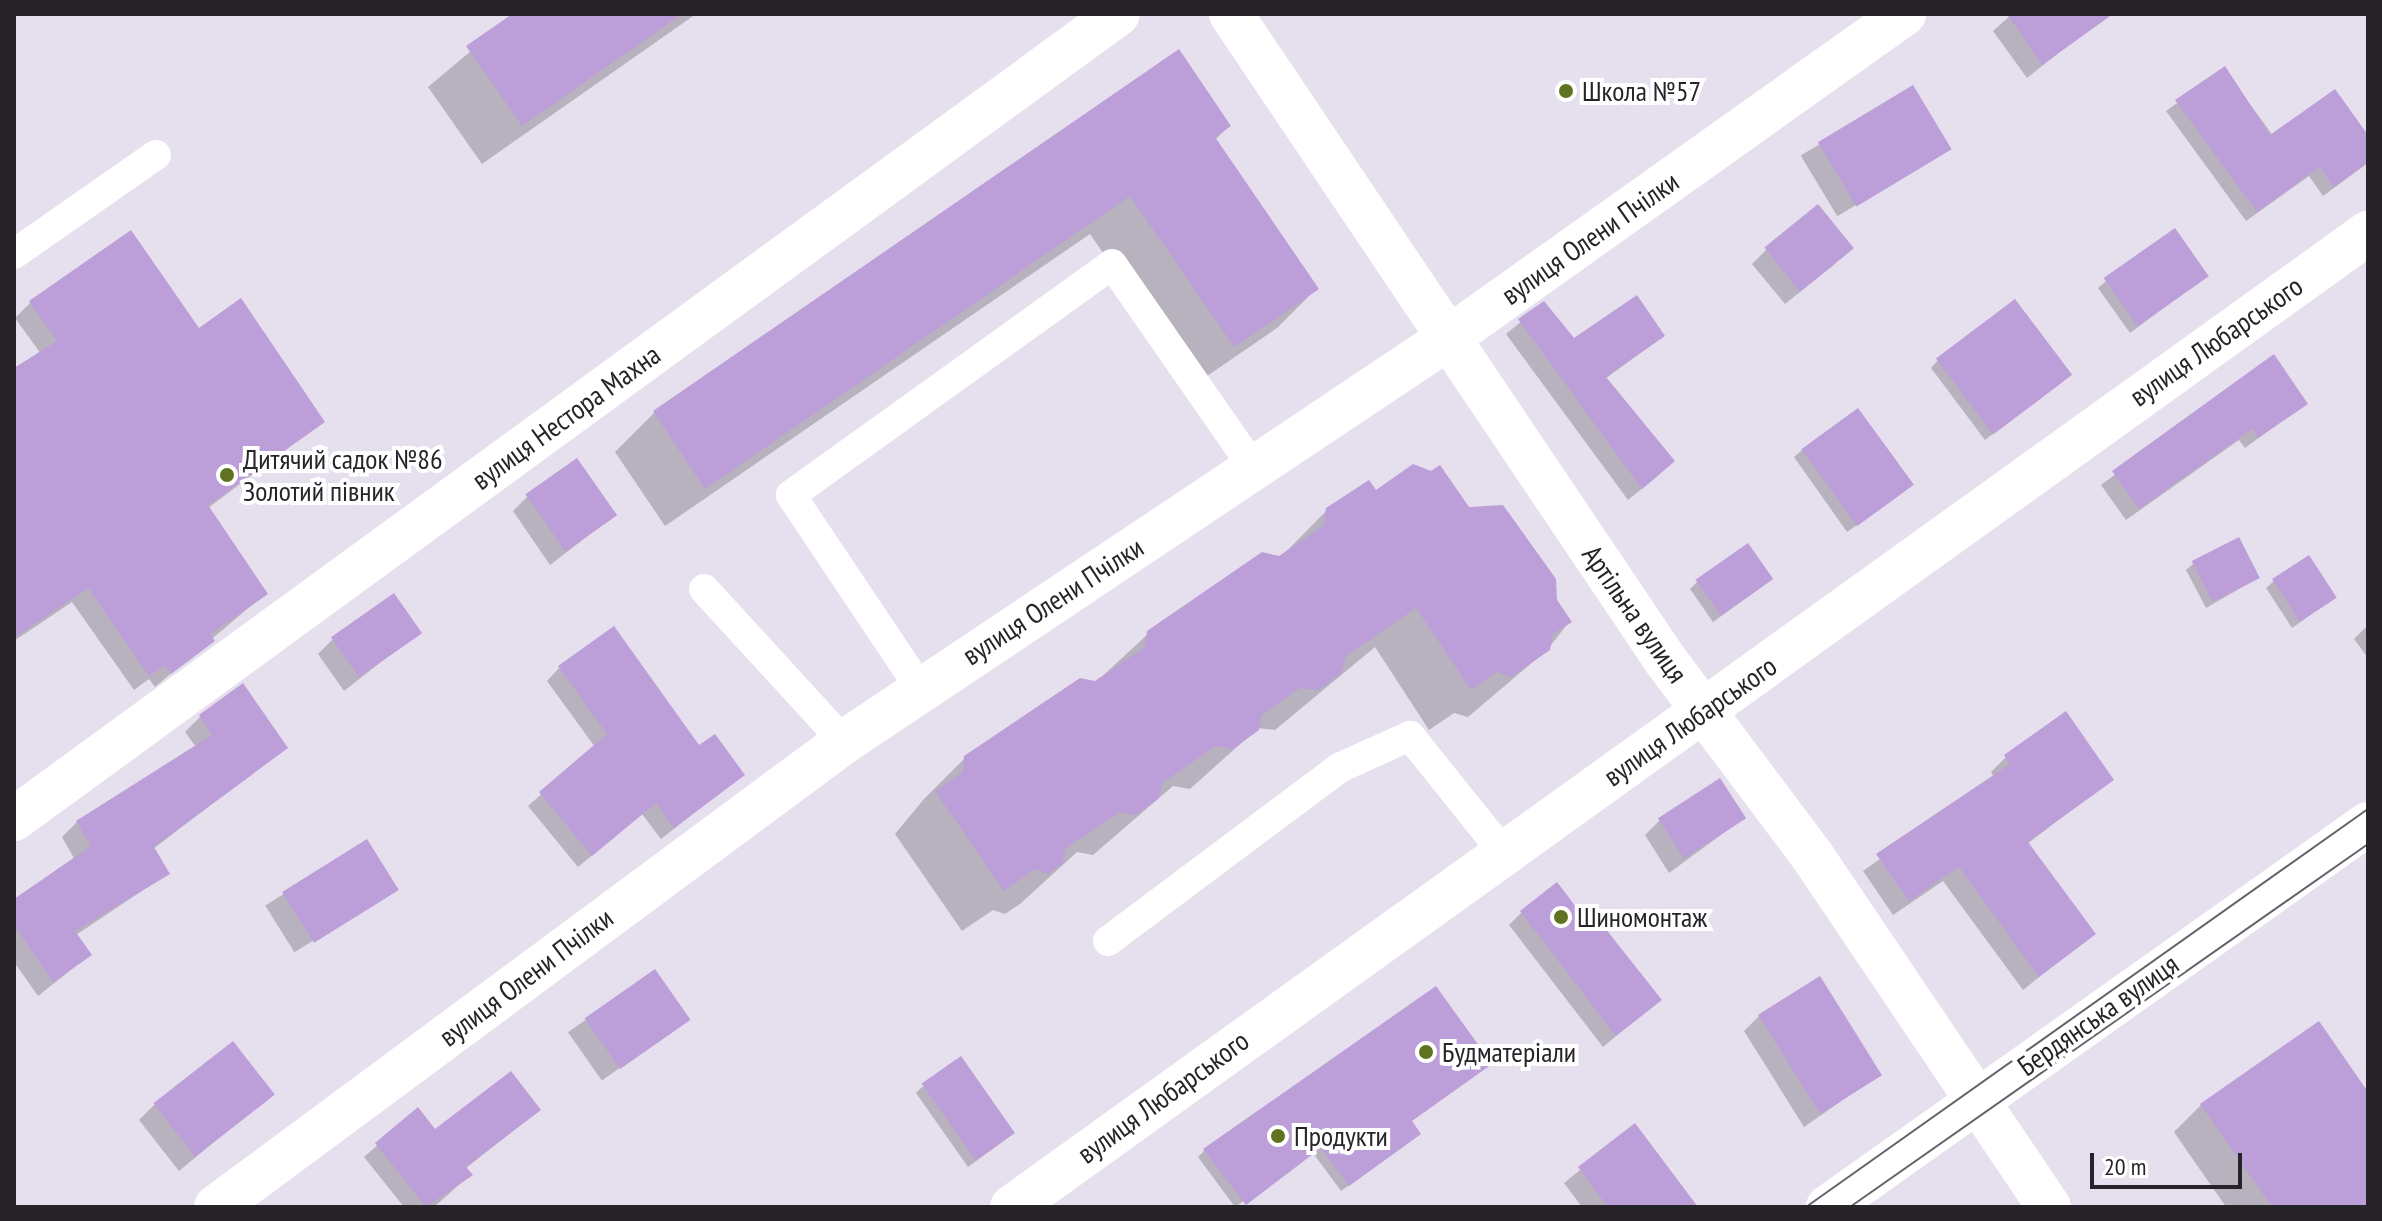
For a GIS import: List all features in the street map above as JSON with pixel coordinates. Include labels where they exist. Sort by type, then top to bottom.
[{"type":"street","name":"вулиця Нестора Махна","points":[[14,819],[1118,14]]},
{"type":"street","name":"Артільна вулиця","points":[[1231,14],[1447,339],[2049,1207]]},
{"type":"street","name":"вулиця Олени Пчілки","points":[[216,1207],[920,688],[1447,339],[1904,14]]},
{"type":"street","name":"вулиця Любарського","points":[[1012,1207],[1502,851],[1705,712],[2368,233]]},
{"type":"street","name":"Бердянська вулиця","points":[[1828,1207],[2368,824]]},
{"type":"lane","points":[[14,254],[156,155]]},
{"type":"lane","points":[[920,688],[791,495],[1112,264],[1254,468]]},
{"type":"lane","points":[[704,589],[844,742]]},
{"type":"lane","points":[[1108,941],[1339,768],[1410,736],[1502,851]]},
{"type":"building","points":[[512,14],[682,14],[522,126],[466,46]]},
{"type":"building","points":[[2007,14],[2113,14],[2042,65]]},
{"type":"building","points":[[1179,49],[1231,126],[1215,137],[1319,289],[1234,347],[1130,196],[705,489],[653,411]]},
{"type":"building","points":[[2225,66],[2270,135],[2335,89],[2368,135],[2368,162],[2334,187],[2320,167],[2257,212],[2175,100]]},
{"type":"building","points":[[1913,85],[1952,149],[1856,206],[1818,142]]},
{"type":"building","points":[[1818,204],[1854,248],[1800,292],[1764,247]]},
{"type":"building","points":[[2175,228],[2209,276],[2138,326],[2104,278]]},
{"type":"building","points":[[131,230],[199,328],[241,298],[325,422],[208,505],[268,594],[210,634],[215,641],[171,674],[165,665],[149,676],[88,588],[14,638],[14,368],[57,341],[29,301]]},
{"type":"building","points":[[1637,295],[1665,336],[1606,377],[1675,461],[1642,489],[1518,319],[1544,301],[1574,338]]},
{"type":"building","points":[[2015,299],[2072,375],[1993,434],[1936,359]]},
{"type":"building","points":[[2274,354],[2308,404],[2258,438],[2252,429],[2139,509],[2112,471]]},
{"type":"building","points":[[1858,408],[1914,485],[1857,526],[1801,449]]},
{"type":"building","points":[[577,458],[617,515],[566,551],[525,494]]},
{"type":"building","points":[[1413,464],[1431,471],[1440,465],[1469,507],[1503,505],[1556,579],[1557,600],[1572,622],[1553,634],[1550,650],[1511,677],[1497,672],[1471,690],[1416,608],[1346,656],[1341,674],[1318,690],[1300,688],[1262,714],[1259,730],[1233,749],[1216,746],[1162,783],[1159,798],[1136,815],[1119,812],[1065,849],[1063,863],[1048,874],[1035,869],[1004,891],[935,791],[963,772],[964,756],[1080,678],[1095,681],[1145,647],[1147,631],[1262,552],[1279,556],[1324,525],[1326,508],[1369,480],[1376,490]]},
{"type":"building","points":[[2239,537],[2260,578],[2213,602],[2192,561]]},
{"type":"building","points":[[1748,543],[1773,579],[1721,616],[1696,580]]},
{"type":"building","points":[[2309,555],[2337,598],[2300,622],[2272,579]]},
{"type":"building","points":[[394,593],[422,633],[359,677],[331,637]]},
{"type":"building","points":[[614,626],[699,745],[715,734],[745,775],[674,828],[656,803],[592,856],[539,792],[607,734],[558,666]]},
{"type":"building","points":[[243,683],[288,748],[154,847],[170,874],[75,931],[92,955],[53,982],[14,925],[14,899],[91,846],[76,821],[212,735],[199,715]]},
{"type":"building","points":[[2066,711],[2114,780],[2028,842],[2096,934],[2039,977],[1959,867],[1909,901],[1876,854],[2010,764],[2004,755]]},
{"type":"building","points":[[1720,778],[1746,818],[1684,859],[1658,818]]},
{"type":"building","points":[[367,839],[399,890],[314,943],[282,892]]},
{"type":"building","points":[[1557,882],[1589,924],[1597,918],[1662,1000],[1616,1036],[1520,911]]},
{"type":"building","points":[[655,969],[691,1020],[620,1069],[585,1018]]},
{"type":"building","points":[[1820,976],[1882,1075],[1820,1114],[1758,1015]]},
{"type":"building","points":[[1436,986],[1492,1064],[1412,1121],[1421,1134],[1349,1186],[1321,1148],[1246,1205],[1203,1149]]},
{"type":"building","points":[[2319,1021],[2368,1092],[2368,1207],[2272,1207],[2200,1104]]},
{"type":"building","points":[[233,1041],[275,1095],[195,1157],[153,1103]]},
{"type":"building","points":[[961,1056],[1015,1133],[976,1161],[922,1084]]},
{"type":"building","points":[[511,1071],[541,1110],[466,1167],[473,1175],[426,1207],[375,1143],[418,1107],[435,1129]]},
{"type":"building","points":[[1635,1123],[1698,1207],[1608,1207],[1578,1167]]},
{"type":"tram line","points":[[1806,1207],[2368,809]]},
{"type":"tram line","points":[[1850,1207],[2368,844]]},
{"type":"place","name":"Школа №57","points":[[1566,91]]},
{"type":"place","name":"Дитячий садок №86 Золотий півник","points":[[227,475]]},
{"type":"place","name":"Шиномонтаж","points":[[1561,917]]},
{"type":"place","name":"Будматеріали","points":[[1426,1052]]},
{"type":"place","name":"Продукти","points":[[1278,1136]]}]
